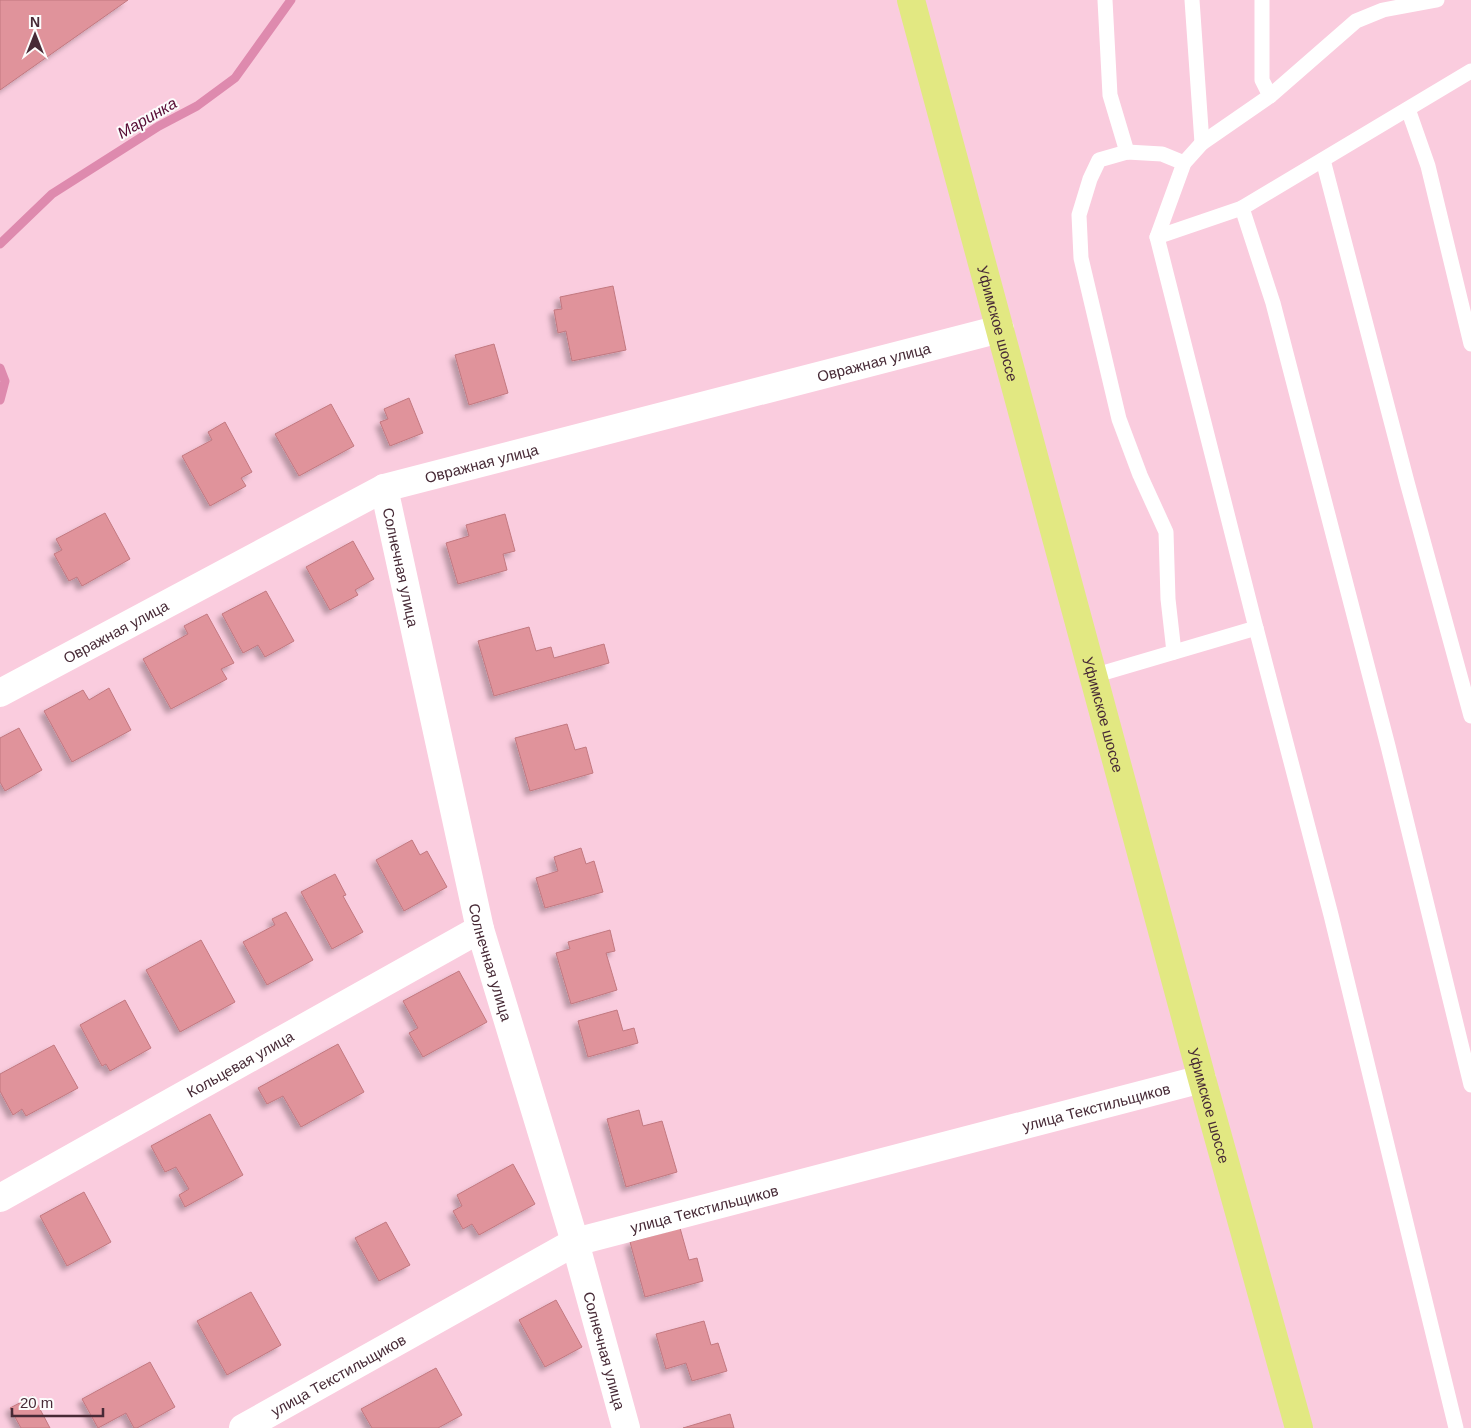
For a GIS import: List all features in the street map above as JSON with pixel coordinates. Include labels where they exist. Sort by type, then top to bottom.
[{"type":"main road","name":"Уфимское шоссе","points":[[911,0],[1202,1079],[1299,1428]]},
{"type":"street","name":"Овражная улица","points":[[0,694],[384,488],[1000,329]]},
{"type":"street","name":"Солнечная улица","points":[[384,488],[480,929],[575,1242],[626,1428]]},
{"type":"street","name":"Кольцевая улица","points":[[0,1198],[480,929]]},
{"type":"street","name":"улица Текстильщиков","points":[[244,1428],[575,1242],[1202,1079]]},
{"type":"lane","points":[[1105,0],[1110,95],[1127,152]]},
{"type":"lane","points":[[1192,0],[1202,143]]},
{"type":"lane","points":[[1262,0],[1262,80],[1270,96]]},
{"type":"lane","points":[[1436,0],[1383,10],[1356,20],[1270,96],[1202,143],[1184,163],[1157,237],[1331,915],[1456,1428]]},
{"type":"lane","points":[[1157,237],[1242,208],[1471,70]]},
{"type":"lane","points":[[1408,109],[1428,166],[1471,344]]},
{"type":"lane","points":[[1174,652],[1168,599],[1166,532],[1140,475],[1119,419],[1081,258],[1079,215],[1090,178],[1099,160],[1127,152],[1162,154],[1184,163]]},
{"type":"lane","points":[[1323,160],[1407,482],[1471,716]]},
{"type":"lane","points":[[1242,208],[1273,303],[1388,746],[1471,1086]]},
{"type":"lane","points":[[1093,676],[1256,628]]},
{"type":"building","points":[[0,0],[128,0],[0,90]]},
{"type":"building","points":[[613,286],[626,350],[572,361],[566,331],[558,333],[554,310],[562,309],[560,297]]},
{"type":"building","points":[[494,344],[508,393],[469,405],[455,355]]},
{"type":"building","points":[[409,398],[423,433],[390,446],[380,422],[388,419],[384,409]]},
{"type":"building","points":[[331,404],[354,446],[299,476],[275,434]]},
{"type":"building","points":[[225,422],[252,472],[241,478],[246,486],[210,506],[182,456],[212,440],[208,432]]},
{"type":"building","points":[[105,513],[130,559],[82,586],[77,577],[69,581],[54,554],[62,550],[56,539]]},
{"type":"building","points":[[505,514],[515,551],[503,554],[507,570],[458,584],[446,543],[469,536],[466,525]]},
{"type":"building","points":[[353,541],[374,579],[355,590],[358,595],[330,610],[306,567]]},
{"type":"building","points":[[266,591],[294,641],[265,657],[258,645],[243,653],[222,614]]},
{"type":"building","points":[[207,614],[234,663],[221,669],[227,679],[171,709],[143,659],[188,634],[184,626]]},
{"type":"building","points":[[529,627],[536,651],[551,647],[554,658],[604,644],[609,663],[494,696],[478,641]]},
{"type":"building","points":[[109,688],[131,730],[72,762],[44,711],[83,690],[89,700]]},
{"type":"building","points":[[567,724],[575,750],[586,747],[593,773],[530,791],[515,738]]},
{"type":"building","points":[[19,728],[42,770],[5,791],[0,782],[0,738]]},
{"type":"building","points":[[412,840],[420,855],[427,851],[447,887],[404,911],[376,860]]},
{"type":"building","points":[[581,848],[586,864],[594,861],[603,892],[545,908],[536,878],[558,871],[554,857]]},
{"type":"building","points":[[335,874],[346,895],[343,896],[363,932],[332,949],[301,892]]},
{"type":"building","points":[[286,912],[313,960],[267,985],[243,942],[275,925],[272,919]]},
{"type":"building","points":[[610,930],[615,951],[606,953],[617,990],[571,1004],[556,953],[570,949],[568,942]]},
{"type":"building","points":[[201,940],[235,1002],[180,1032],[146,970]]},
{"type":"building","points":[[459,971],[487,1022],[423,1057],[409,1033],[418,1028],[403,1001]]},
{"type":"building","points":[[125,1000],[151,1048],[110,1071],[106,1064],[102,1066],[80,1025]]},
{"type":"building","points":[[617,1010],[623,1031],[634,1028],[638,1043],[588,1057],[578,1021]]},
{"type":"building","points":[[338,1044],[364,1092],[301,1127],[283,1096],[267,1104],[258,1088]]},
{"type":"building","points":[[54,1045],[78,1088],[26,1116],[22,1109],[13,1115],[0,1091],[0,1074]]},
{"type":"building","points":[[639,1110],[643,1126],[662,1121],[677,1172],[626,1187],[607,1119]]},
{"type":"building","points":[[210,1114],[243,1175],[185,1207],[179,1195],[189,1189],[176,1167],[165,1172],[151,1146]]},
{"type":"building","points":[[513,1164],[535,1204],[479,1235],[472,1224],[463,1229],[453,1211],[462,1206],[457,1195]]},
{"type":"building","points":[[84,1192],[111,1242],[67,1266],[40,1216]]},
{"type":"building","points":[[386,1222],[410,1265],[379,1281],[355,1238]]},
{"type":"building","points":[[680,1228],[689,1260],[697,1258],[703,1281],[645,1297],[630,1242]]},
{"type":"building","points":[[251,1292],[281,1345],[227,1375],[197,1321]]},
{"type":"building","points":[[556,1300],[582,1347],[545,1367],[519,1320]]},
{"type":"building","points":[[704,1321],[711,1345],[718,1343],[727,1371],[692,1381],[686,1363],[666,1369],[656,1334]]},
{"type":"building","points":[[150,1362],[175,1407],[137,1428],[134,1428],[126,1413],[98,1428],[82,1399]]},
{"type":"building","points":[[436,1368],[462,1415],[438,1428],[372,1428],[361,1409]]},
{"type":"building","points":[[33,1396],[50,1428],[21,1428],[10,1408]]},
{"type":"building","points":[[730,1414],[734,1428],[683,1428]]},
{"type":"waterway","name":"Маринка","points":[[0,244],[52,194],[159,126],[197,106],[235,78],[291,0]]},
{"type":"waterway","name":"Маринка","points":[[0,368],[5,381],[0,400]]}]
